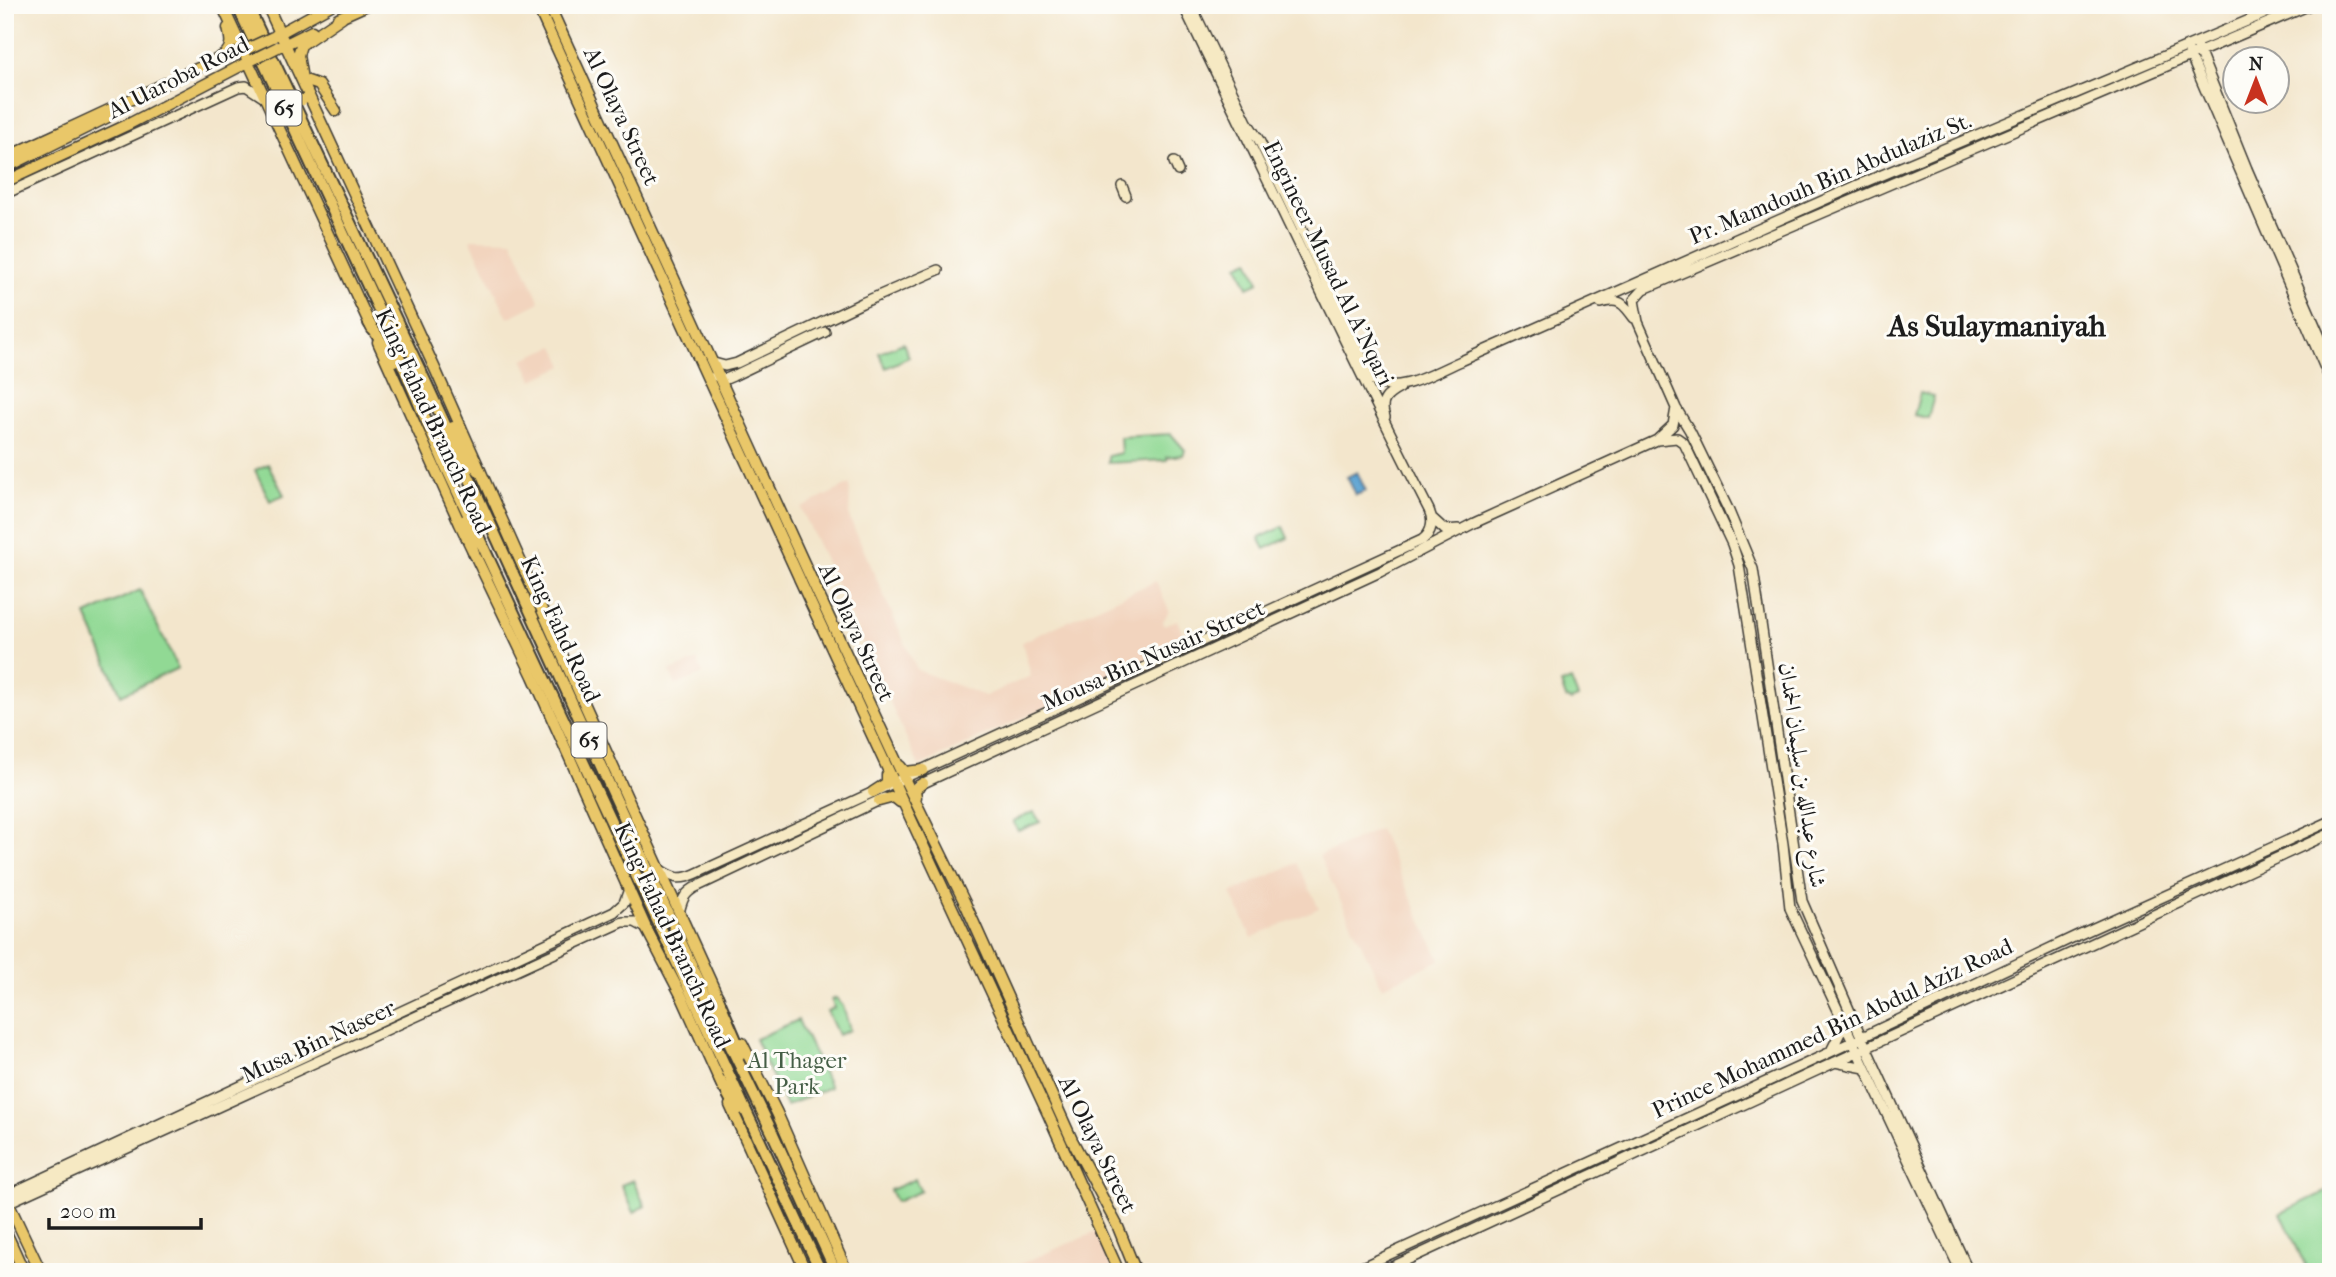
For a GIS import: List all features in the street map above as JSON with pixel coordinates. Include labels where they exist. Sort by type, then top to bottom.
[{"type":"highway","name":"King Fahd Road","points":[[237,5],[385,323],[456,491],[821,1272]]},
{"type":"highway","name":"King Fahd Road","points":[[247,5],[430,393],[692,966],[836,1272]]},
{"type":"highway","points":[[369,323],[409,384]]},
{"type":"highway","points":[[430,393],[440,401],[469,460],[481,472]]},
{"type":"highway","points":[[456,491],[474,553]]},
{"type":"highway","points":[[717,996],[767,1112],[773,1134]]},
{"type":"highway","points":[[720,1080],[759,1152],[773,1170]]},
{"type":"main road","points":[[5,158],[200,65],[215,63],[228,51],[230,39],[216,5]]},
{"type":"main road","name":"King Fahad Branch Road","points":[[222,5],[533,676],[646,928],[720,1080],[743,1138],[806,1272]]},
{"type":"main road","points":[[268,5],[284,22],[322,5]]},
{"type":"main road","name":"King Fahad Branch Road","points":[[268,5],[277,35],[302,79],[436,371],[679,915],[776,1111],[847,1272]]},
{"type":"main road","name":"Al Uaroba Road","points":[[5,168],[277,35],[331,5]]},
{"type":"main road","name":"Al Uaroba Road","points":[[5,184],[367,5]]},
{"type":"main road","name":"Al Olaya Street","points":[[537,5],[713,363],[897,762],[914,774],[909,789],[965,903],[1072,1140],[1118,1227],[1136,1272]]},
{"type":"main road","name":"Al Olaya Street","points":[[549,5],[704,370],[1119,1272]]},
{"type":"main road","points":[[336,111],[319,85],[302,79],[298,55],[301,45],[342,17]]},
{"type":"main road","points":[[281,130],[278,113],[287,101],[303,100],[318,114]]},
{"type":"main road","points":[[84,122],[112,115]]},
{"type":"main road","name":"Al Olaya Street","points":[[799,578],[805,586],[811,580]]},
{"type":"main road","points":[[897,762],[905,772],[914,774]]},
{"type":"main road","points":[[886,767],[892,778],[897,779],[901,775],[897,762]]},
{"type":"main road","points":[[876,796],[887,783],[886,767]]},
{"type":"main road","points":[[918,804],[915,791],[922,783]]},
{"type":"main road","points":[[876,796],[894,797],[904,807]]},
{"type":"main road","points":[[1048,1114],[1053,1121],[1059,1122],[1059,1111]]},
{"type":"main road","points":[[1060,1143],[1064,1136],[1072,1140]]},
{"type":"main road","points":[[9,1199],[41,1272]]},
{"type":"main road","points":[[5,1230],[24,1272]]},
{"type":"street","name":"Engineer Musad Al A'Nqari","points":[[1183,5],[1249,132],[1381,417],[1433,519]]},
{"type":"street","points":[[1191,5],[1249,132]]},
{"type":"street","name":"Pr. Mamdouh Bin Abdulaziz St.","points":[[1249,132],[1373,380],[1391,387],[1409,382],[1858,185],[2285,5]]},
{"type":"street","name":"Pr. Mamdouh Bin Abdulaziz St.","points":[[1637,322],[1634,300],[1644,289],[2310,5]]},
{"type":"street","points":[[2192,45],[2331,382]]},
{"type":"street","points":[[2196,55],[2331,362]]},
{"type":"street","points":[[5,194],[238,86],[246,86],[266,99]]},
{"type":"street","points":[[127,125],[167,119]]},
{"type":"street","points":[[1174,162],[1178,171]]},
{"type":"street","points":[[704,370],[726,379],[739,367],[862,303],[914,286],[938,270]]},
{"type":"street","points":[[1584,307],[1593,307],[1610,300],[1620,301],[1637,322]]},
{"type":"street","name":"شارع عبدالله بن سليمان الحمدان","points":[[1637,322],[1676,408],[1733,518],[1753,569],[1802,901],[1969,1272]]},
{"type":"street","points":[[713,363],[739,367],[825,332]]},
{"type":"street","points":[[1390,432],[1383,411],[1386,397],[1409,382]]},
{"type":"street","points":[[1657,440],[1673,425],[1676,408]]},
{"type":"street","points":[[1657,440],[1677,438],[1684,443],[1740,565],[1783,844],[1790,908],[1961,1272]]},
{"type":"street","name":"Mousa Bin Nusair Street","points":[[690,876],[876,796],[909,789],[1370,577],[1474,523],[1657,440]]},
{"type":"street","points":[[1433,519],[1449,530],[1474,523]]},
{"type":"street","name":"Mousa Bin Nusair Street","points":[[694,888],[876,796],[892,783],[1427,537],[1433,519]]},
{"type":"street","points":[[914,774],[909,780],[911,785],[913,787],[922,783]]},
{"type":"street","name":"Prince Mohammed Bin Abdul Aziz Road","points":[[1351,1272],[2076,936],[2331,821]]},
{"type":"street","name":"Prince Mohammed Bin Abdul Aziz Road","points":[[1381,1272],[1835,1062],[1858,1054],[1867,1047],[2331,833]]},
{"type":"street","points":[[659,870],[675,879],[690,876],[688,884],[694,888],[686,893],[682,900],[679,915]]},
{"type":"street","points":[[9,1199],[614,912],[624,903],[629,889]]},
{"type":"street","points":[[614,912],[621,915],[623,922],[635,922],[646,928]]},
{"type":"street","name":"Musa Bin Naseer","points":[[9,1199],[312,1065],[623,922]]},
{"type":"street","points":[[388,1018],[393,1028]]},
{"type":"street","points":[[1854,1020],[1881,1028]]},
{"type":"street","points":[[1831,1051],[1844,1025]]},
{"type":"street","points":[[1875,1066],[1878,1050],[1887,1038]]},
{"type":"street","points":[[306,1056],[312,1065]]},
{"type":"street","points":[[1835,1062],[1865,1068]]},
{"type":"street","points":[[1629,1158],[1637,1149],[1656,1138],[1646,1136]]},
{"type":"street","points":[[1419,1254],[1416,1252],[1417,1248],[1433,1239],[1437,1233]]},
{"type":"shaded area","points":[[470,239],[512,240],[540,302],[508,318]]},
{"type":"shaded area","points":[[555,346],[564,366],[533,380],[523,359]]},
{"type":"shaded area","points":[[850,484],[849,517],[917,670],[985,696],[1031,676],[1022,642],[1156,581],[1169,611],[1163,621],[1164,625],[1177,620],[1187,643],[919,766],[801,508]]},
{"type":"shaded area","points":[[697,660],[703,674],[676,685],[669,672]]},
{"type":"shaded area","points":[[1379,829],[1440,960],[1382,987],[1319,856]]},
{"type":"shaded area","points":[[1297,863],[1319,908],[1252,938],[1231,893]]},
{"type":"shaded area","points":[[1096,1232],[1113,1272],[1001,1272]]},
{"type":"green space","points":[[1249,260],[1259,282],[1248,287],[1238,265]]},
{"type":"green space","points":[[903,343],[909,357],[886,368],[879,353]]},
{"type":"green space","points":[[1920,393],[1934,396],[1928,418],[1914,415]]},
{"type":"green space","points":[[1171,434],[1185,450],[1183,455],[1167,457],[1167,460],[1108,463],[1108,456],[1121,453],[1120,437]]},
{"type":"green space","points":[[268,464],[284,495],[270,501],[255,470]]},
{"type":"green space","points":[[1283,527],[1288,538],[1265,549],[1259,538]]},
{"type":"green space","points":[[140,590],[178,668],[121,695],[86,615]]},
{"type":"green space","points":[[1571,680],[1578,698],[1571,701],[1566,698],[1561,684]]},
{"type":"green space","points":[[1034,812],[1040,822],[1018,831],[1013,821]]},
{"type":"green space","points":[[836,998],[843,1006],[850,1030],[838,1035],[827,1011],[834,1008],[832,1000]]},
{"type":"green space","name":"Al Thager Park","points":[[798,1020],[830,1087],[786,1106],[755,1039]]},
{"type":"green space","points":[[915,1179],[921,1191],[896,1202],[890,1190]]},
{"type":"green space","points":[[633,1180],[645,1206],[634,1212],[621,1185]]},
{"type":"green space","points":[[2331,1189],[2331,1264],[2308,1272],[2281,1213]]},
{"type":"water","points":[[1357,472],[1366,491],[1356,495],[1347,477]]},
{"type":"district","name":"As Sulaymaniyah","points":[[1997,326]]}]
